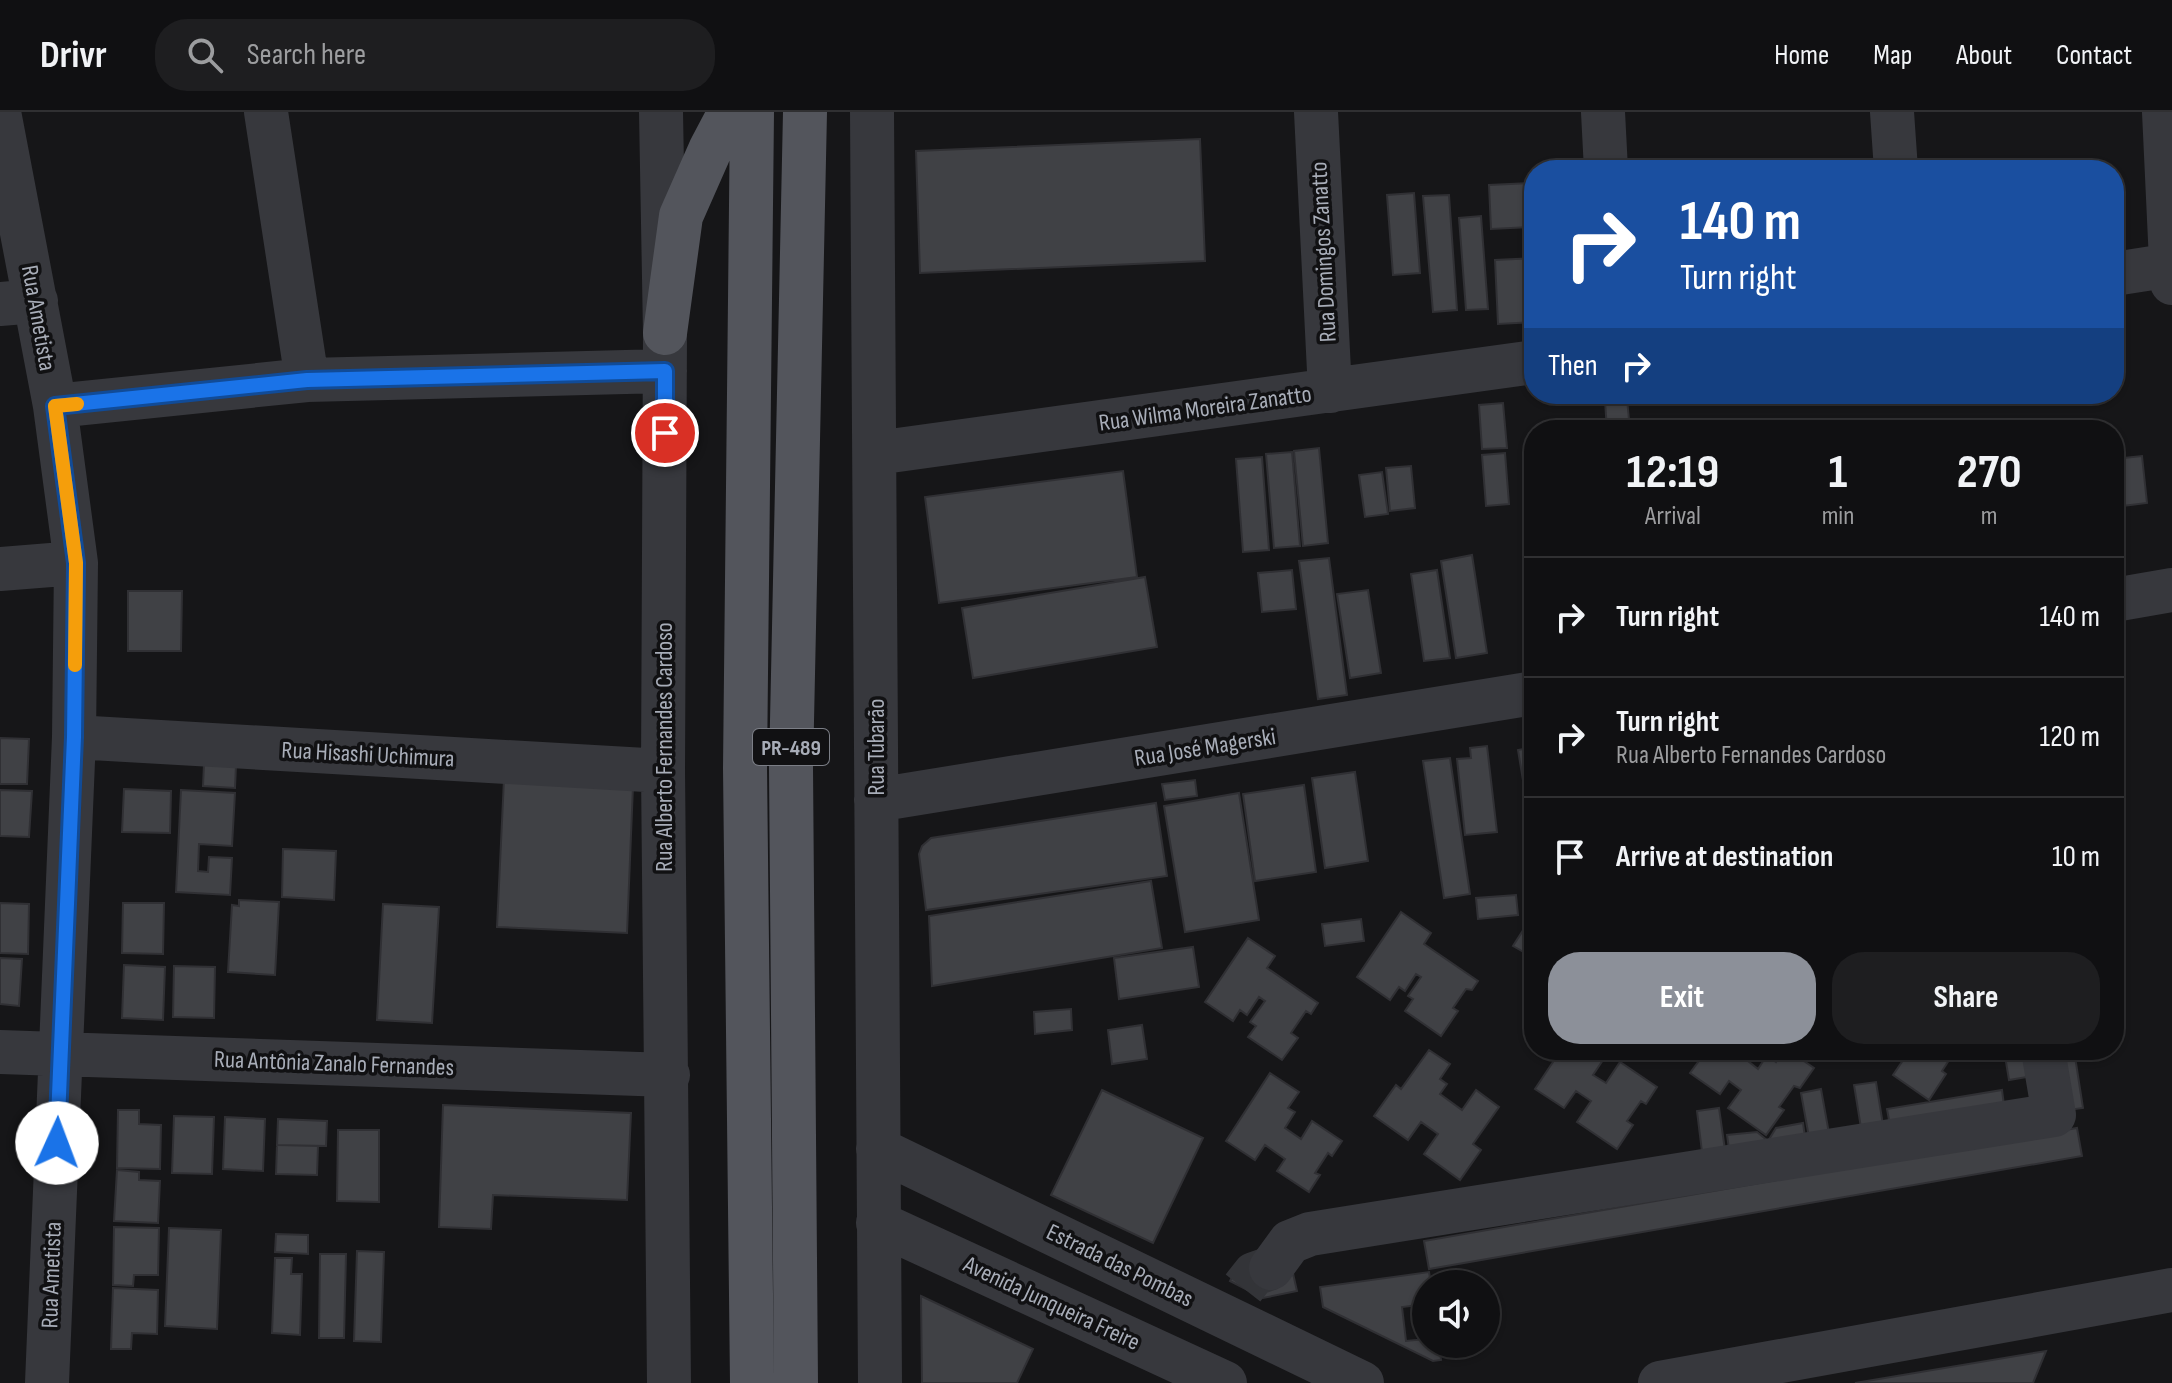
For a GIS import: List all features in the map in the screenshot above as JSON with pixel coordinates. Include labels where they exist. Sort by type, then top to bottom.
[{"type":"main road","points":[[665,352],[681,216],[730,112]]},
{"type":"main road","name":"PR-489","points":[[752,112],[745,768],[752,1383]]},
{"type":"main road","name":"PR-489","points":[[796,1383],[791,768],[805,112]]},
{"type":"street","points":[[266,112],[307,380]]},
{"type":"street","name":"Rua Alberto Fernandes Cardoso","points":[[661,112],[665,352],[663,771],[669,1383]]},
{"type":"street","name":"Rua Tubarão","points":[[872,112],[880,1383]]},
{"type":"street","name":"Rua Domingos Zanatto","points":[[1316,112],[1330,391]]},
{"type":"street","points":[[1603,112],[1605,160]]},
{"type":"street","points":[[1892,112],[1895,160]]},
{"type":"street","points":[[2124,273],[2171,271],[2164,112]]},
{"type":"street","name":"Rua Ametista","points":[[0,117],[18,302],[55,406],[76,563],[74,737],[47,1383]]},
{"type":"street","points":[[55,406],[307,380],[665,352]]},
{"type":"street","name":"Rua Wilma Moreira Zanatto","points":[[876,453],[1524,363]]},
{"type":"street","points":[[0,569],[76,563]]},
{"type":"street","points":[[2124,598],[2172,590]]},
{"type":"street","name":"Rua José Magerski","points":[[876,800],[1524,695]]},
{"type":"street","name":"Rua Hisashi Uchimura","points":[[74,737],[663,771]]},
{"type":"street","name":"Rua Antônia Zanalo Fernandes","points":[[0,1052],[668,1075]]},
{"type":"street","points":[[1248,1291],[1290,1242],[1310,1234],[2054,1115],[2045,1060]]},
{"type":"street","name":"Estrada das Pombas","points":[[878,1149],[1248,1291],[1362,1383]]},
{"type":"street","name":"Avenida Junqueira Freire","points":[[878,1223],[1225,1383]]},
{"type":"street","points":[[1660,1383],[2172,1290]]},
{"type":"building","points":[[1200,139],[1205,261],[920,273],[916,151]]},
{"type":"building","points":[[1524,183],[1524,227],[1491,229],[1489,185]]},
{"type":"building","points":[[1414,193],[1420,273],[1393,275],[1387,195]]},
{"type":"building","points":[[1449,195],[1457,310],[1433,312],[1423,196]]},
{"type":"building","points":[[1481,216],[1488,309],[1466,310],[1459,218]]},
{"type":"building","points":[[1524,259],[1524,323],[1498,324],[1495,260]]},
{"type":"building","points":[[1503,403],[1507,448],[1482,449],[1479,405]]},
{"type":"building","points":[[1605,404],[1627,404],[1629,420],[1606,420]]},
{"type":"building","points":[[1319,448],[1328,543],[1303,546],[1294,451]]},
{"type":"building","points":[[1292,452],[1300,546],[1274,548],[1266,454]]},
{"type":"building","points":[[1505,453],[1509,504],[1486,506],[1482,455]]},
{"type":"building","points":[[2142,456],[2147,503],[2124,506],[2124,458]]},
{"type":"building","points":[[1262,457],[1269,550],[1243,552],[1236,459]]},
{"type":"building","points":[[1411,466],[1415,508],[1390,511],[1386,468]]},
{"type":"building","points":[[1123,471],[1137,577],[939,603],[925,497]]},
{"type":"building","points":[[1382,472],[1388,514],[1365,517],[1359,475]]},
{"type":"building","points":[[1472,555],[1487,653],[1456,658],[1441,561]]},
{"type":"building","points":[[1329,558],[1347,695],[1318,699],[1299,561]]},
{"type":"building","points":[[1292,570],[1296,609],[1262,612],[1258,573]]},
{"type":"building","points":[[1437,570],[1450,658],[1424,661],[1411,574]]},
{"type":"building","points":[[1145,577],[1157,647],[973,678],[962,608]]},
{"type":"building","points":[[1368,590],[1381,673],[1350,678],[1337,594]]},
{"type":"building","points":[[128,591],[182,591],[181,651],[128,651]]},
{"type":"building","points":[[0,738],[29,739],[27,784],[0,784]]},
{"type":"building","points":[[1487,746],[1497,832],[1465,835],[1457,759],[1471,758],[1470,748]]},
{"type":"building","points":[[1524,749],[1524,786],[1518,750]]},
{"type":"building","points":[[1450,758],[1470,894],[1444,898],[1423,761]]},
{"type":"building","points":[[204,764],[236,765],[235,788],[203,786]]},
{"type":"building","points":[[1355,772],[1368,861],[1325,868],[1312,778]]},
{"type":"building","points":[[504,779],[633,786],[627,933],[497,927]]},
{"type":"building","points":[[1195,780],[1197,796],[1165,800],[1162,784]]},
{"type":"building","points":[[1304,785],[1316,872],[1255,881],[1243,794]]},
{"type":"building","points":[[124,789],[171,791],[170,833],[122,832]]},
{"type":"building","points":[[0,790],[32,791],[29,837],[0,836]]},
{"type":"building","points":[[181,790],[235,793],[232,846],[199,844],[198,871],[208,872],[209,857],[232,858],[230,895],[176,892]]},
{"type":"building","points":[[1239,793],[1259,920],[1185,932],[1164,806]]},
{"type":"building","points":[[1156,803],[1167,876],[926,910],[919,854],[931,838]]},
{"type":"building","points":[[283,849],[336,851],[334,900],[282,897]]},
{"type":"building","points":[[1151,881],[1162,948],[932,986],[929,916]]},
{"type":"building","points":[[1516,895],[1518,915],[1478,919],[1476,898]]},
{"type":"building","points":[[239,900],[279,902],[275,975],[228,972],[232,905],[239,906]]},
{"type":"building","points":[[0,903],[29,904],[28,954],[0,953]]},
{"type":"building","points":[[123,903],[164,903],[163,954],[122,953]]},
{"type":"building","points":[[383,904],[439,907],[432,1023],[377,1020]]},
{"type":"building","points":[[1401,912],[1431,933],[1424,944],[1478,981],[1472,990],[1466,989],[1453,1008],[1458,1011],[1441,1036],[1405,1011],[1413,999],[1408,996],[1421,977],[1416,974],[1405,991],[1399,987],[1390,1000],[1357,977]]},
{"type":"building","points":[[1361,919],[1364,941],[1325,946],[1322,924]]},
{"type":"building","points":[[1524,929],[1524,952],[1513,946]]},
{"type":"building","points":[[1248,938],[1275,956],[1267,968],[1318,1003],[1311,1014],[1306,1011],[1291,1033],[1298,1038],[1282,1060],[1248,1037],[1256,1026],[1250,1022],[1265,1001],[1259,997],[1247,1015],[1240,1010],[1233,1021],[1205,1002]]},
{"type":"building","points":[[1193,947],[1199,987],[1119,999],[1114,958]]},
{"type":"building","points":[[0,958],[22,959],[19,1006],[0,1004]]},
{"type":"building","points":[[124,965],[165,967],[163,1020],[122,1018]]},
{"type":"building","points":[[174,966],[215,967],[214,1018],[173,1017]]},
{"type":"building","points":[[1071,1009],[1072,1030],[1035,1034],[1034,1012]]},
{"type":"building","points":[[1142,1025],[1147,1059],[1112,1064],[1108,1030]]},
{"type":"building","points":[[1429,1050],[1450,1064],[1440,1079],[1447,1084],[1440,1094],[1462,1110],[1476,1090],[1499,1107],[1473,1144],[1481,1150],[1460,1180],[1424,1154],[1438,1134],[1421,1122],[1408,1140],[1374,1116],[1396,1085],[1401,1089]]},
{"type":"building","points":[[1554,1060],[1603,1060],[1593,1075],[1606,1083],[1620,1062],[1657,1087],[1646,1104],[1641,1101],[1627,1121],[1633,1125],[1617,1149],[1577,1122],[1591,1101],[1576,1091],[1564,1108],[1535,1089]]},
{"type":"building","points":[[1700,1060],[1749,1060],[1758,1069],[1764,1060],[1802,1060],[1814,1068],[1800,1088],[1794,1086],[1779,1107],[1784,1110],[1766,1135],[1728,1108],[1741,1090],[1729,1081],[1720,1094],[1690,1073]]},
{"type":"building","points":[[1903,1060],[1949,1060],[1942,1071],[1946,1074],[1929,1100],[1893,1075]]},
{"type":"building","points":[[2006,1060],[2030,1060],[2033,1076],[2009,1080]]},
{"type":"building","points":[[2053,1060],[2076,1060],[2083,1108],[2061,1111]]},
{"type":"building","points":[[1270,1073],[1299,1092],[1288,1108],[1295,1112],[1285,1128],[1301,1139],[1312,1121],[1342,1141],[1332,1156],[1328,1153],[1315,1173],[1320,1175],[1309,1192],[1277,1171],[1285,1159],[1265,1145],[1255,1160],[1226,1141]]},
{"type":"building","points":[[1876,1082],[1884,1131],[1862,1134],[1854,1085]]},
{"type":"building","points":[[1821,1089],[1830,1139],[1810,1143],[1801,1093]]},
{"type":"building","points":[[1102,1090],[1203,1138],[1153,1243],[1051,1195]]},
{"type":"building","points":[[2002,1090],[2005,1113],[1891,1131],[1887,1109]]},
{"type":"building","points":[[443,1105],[631,1113],[627,1200],[493,1195],[491,1229],[439,1227]]},
{"type":"building","points":[[1719,1108],[1726,1157],[1703,1160],[1697,1111]]},
{"type":"building","points":[[118,1110],[139,1110],[139,1124],[161,1125],[160,1169],[117,1168]]},
{"type":"building","points":[[174,1116],[214,1117],[212,1174],[172,1173]]},
{"type":"building","points":[[225,1117],[265,1119],[263,1171],[223,1169]]},
{"type":"building","points":[[278,1119],[327,1121],[326,1146],[277,1145]]},
{"type":"building","points":[[1803,1123],[1806,1144],[1730,1156],[1727,1135],[1757,1132],[1768,1141],[1776,1128]]},
{"type":"building","points":[[2077,1128],[2082,1156],[1429,1269],[1424,1241]]},
{"type":"building","points":[[338,1130],[379,1130],[379,1202],[337,1201]]},
{"type":"building","points":[[277,1145],[318,1146],[317,1175],[276,1174]]},
{"type":"building","points":[[117,1170],[139,1172],[139,1180],[160,1181],[158,1223],[114,1221]]},
{"type":"building","points":[[114,1227],[159,1228],[158,1275],[134,1275],[133,1286],[113,1285]]},
{"type":"building","points":[[169,1228],[221,1230],[217,1329],[165,1326]]},
{"type":"building","points":[[276,1234],[308,1235],[308,1254],[275,1252]]},
{"type":"building","points":[[357,1251],[384,1252],[381,1342],[354,1341]]},
{"type":"building","points":[[320,1254],[346,1254],[344,1338],[319,1338]]},
{"type":"building","points":[[275,1258],[292,1258],[291,1274],[302,1274],[300,1335],[272,1333]]},
{"type":"building","points":[[1237,1267],[1292,1269],[1297,1291],[1263,1298],[1230,1281]]},
{"type":"building","points":[[1412,1274],[1412,1306],[1402,1307],[1406,1341],[1412,1340],[1412,1351],[1323,1307],[1320,1287]]},
{"type":"building","points":[[113,1288],[158,1290],[157,1334],[132,1333],[131,1349],[111,1349]]},
{"type":"building","points":[[921,1296],[1033,1349],[1017,1383],[922,1383]]},
{"type":"building","points":[[2046,1351],[2033,1383],[1855,1383]]},
{"type":"tunnel","points":[[1243,1288],[1254,1274],[1271,1268]]},
{"type":"slow traffic","points":[[75,665],[76,563],[55,406],[77,404]]},
{"type":"route","points":[[57,1143],[74,737],[76,563],[55,406],[307,380],[665,371],[665,433]]}]
